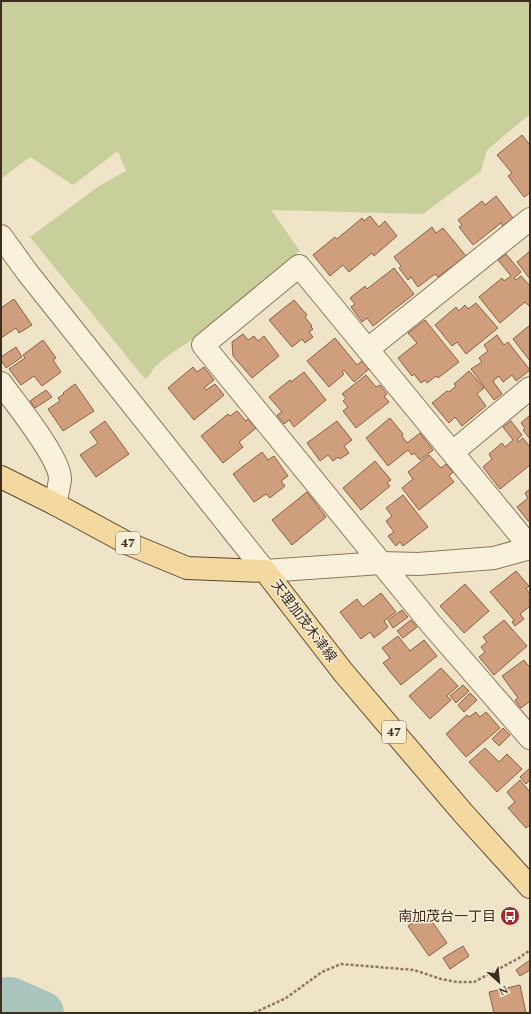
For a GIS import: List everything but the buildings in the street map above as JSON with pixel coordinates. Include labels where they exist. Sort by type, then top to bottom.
[{"type":"main road","name":"天理加茂木津線","points":[[1,477],[129,544],[187,568],[265,571],[343,672],[463,813],[530,886]]},
{"type":"street","points":[[368,349],[530,219]]},
{"type":"street","points":[[1,236],[27,272],[265,571],[381,563],[418,564],[494,558],[530,548],[453,452],[299,266],[202,345],[381,563],[530,738]]},
{"type":"street","points":[[1,383],[47,447],[57,466],[60,479],[55,504]]},
{"type":"street","points":[[453,452],[530,388]]},
{"type":"path","points":[[254,1013],[286,998],[322,972],[341,964],[414,970],[441,979],[458,982],[474,982],[519,958],[530,950]]},
{"type":"green space","points":[[1,1],[530,1],[530,114],[487,150],[481,171],[423,214],[271,210],[300,251],[189,342],[163,360],[145,379],[30,237],[99,186],[126,171],[118,151],[73,185],[30,157],[1,179]]},
{"type":"waterway","points":[[1,1000],[10,999],[42,1013]]},
{"type":"place","name":"南加茂台一丁目","points":[[510,916]]}]
